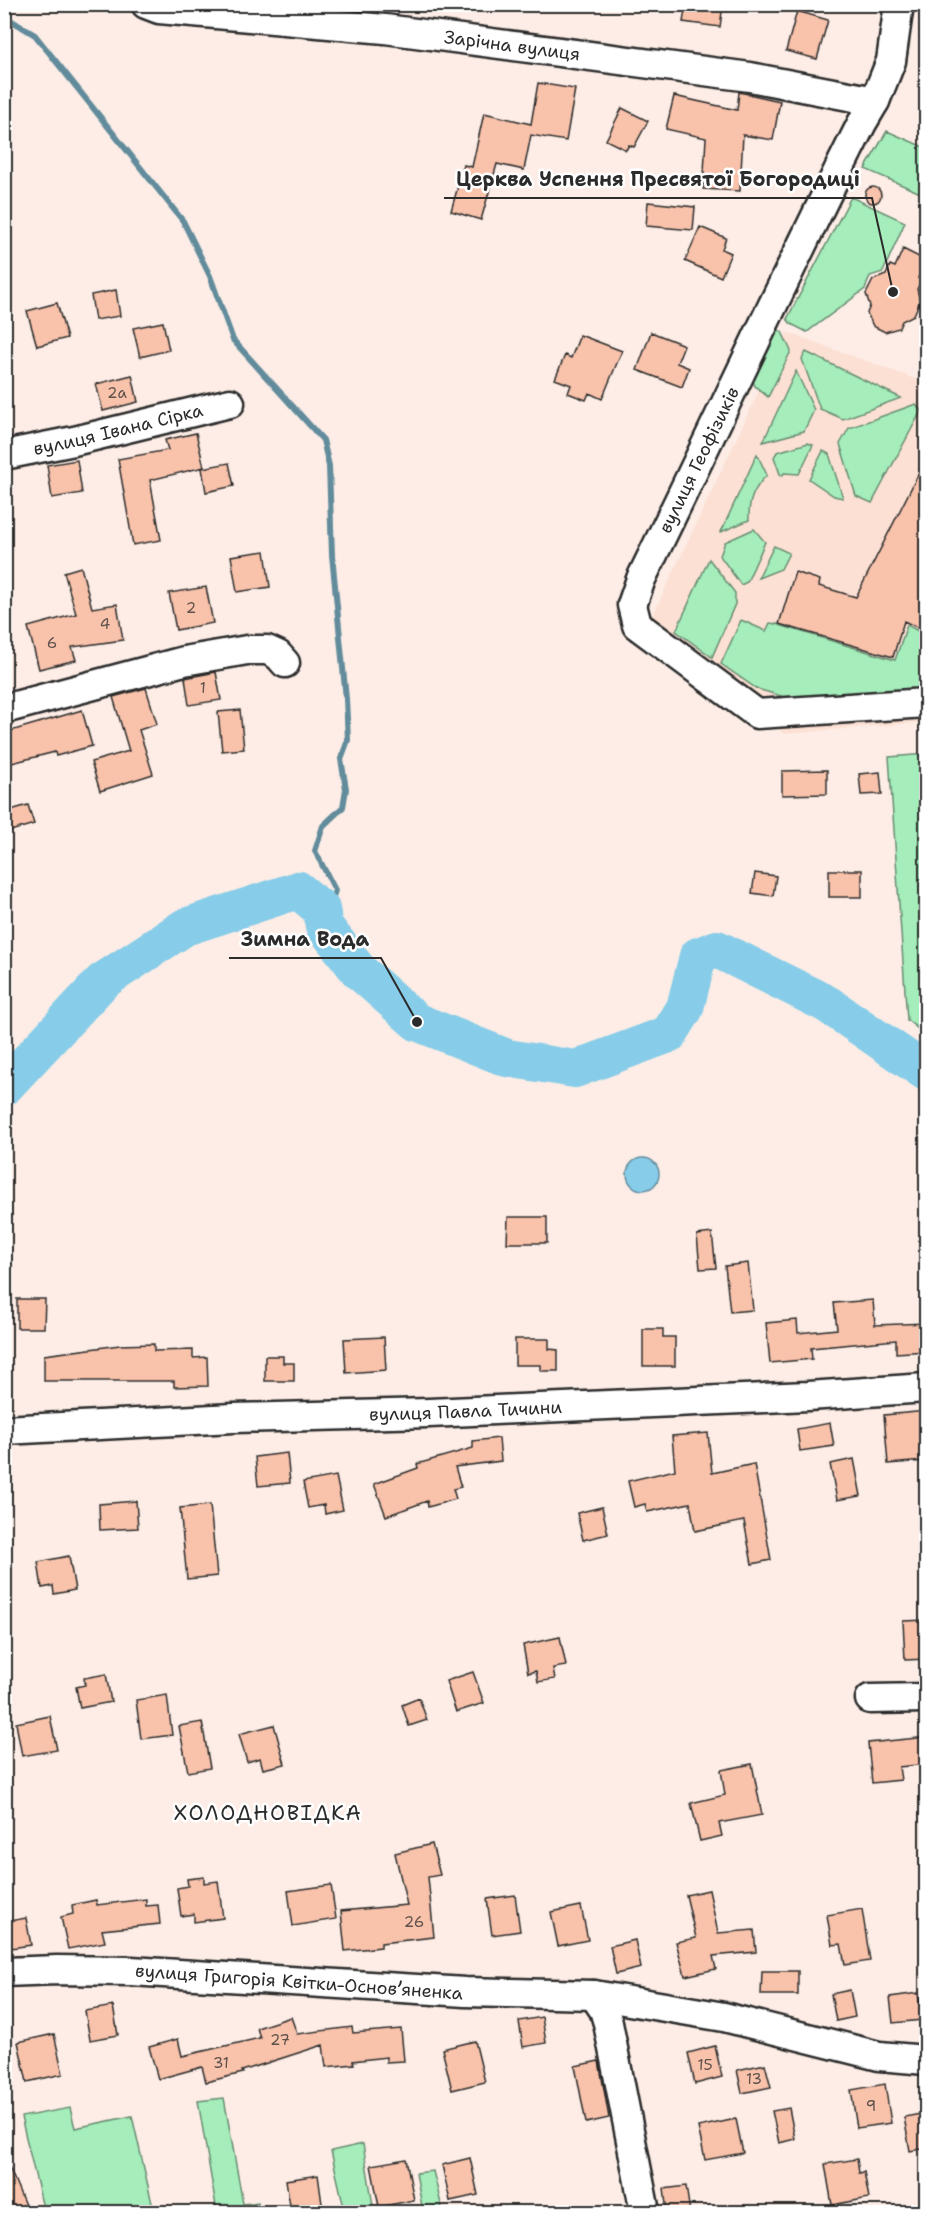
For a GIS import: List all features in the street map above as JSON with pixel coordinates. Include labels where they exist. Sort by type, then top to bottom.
[{"type":"street","name":"Зарічна вулиця","points":[[146,4],[159,9],[385,29],[750,76],[875,101]]},
{"type":"street","name":"вулиця Геофізиків","points":[[899,4],[891,61],[875,101],[786,275],[716,427],[641,579],[632,605],[637,625],[757,714],[927,703]]},
{"type":"street","name":"вулиця Івана Сірка","points":[[4,455],[74,441],[230,403]]},
{"type":"street","points":[[4,709],[184,661],[247,650],[267,650],[278,655],[285,663]]},
{"type":"street","name":"вулиця Павла Тичини","points":[[4,1430],[233,1418],[429,1413],[808,1396],[927,1388]]},
{"type":"street","points":[[870,1699],[927,1698]]},
{"type":"street","name":"вулиця Григорія Квітки-Основʼяненка","points":[[4,1972],[131,1971],[465,1992],[594,1995],[724,2017],[879,2056],[927,2060]]},
{"type":"street","points":[[594,1995],[604,2010],[608,2023],[645,2212]]},
{"type":"shaded area","points":[[787,332],[926,383],[926,722],[784,734],[651,619]]},
{"type":"green space","points":[[887,131],[926,148],[925,195],[865,169]]},
{"type":"green space","points":[[851,197],[905,222],[883,272],[870,276],[865,289],[807,332],[791,324],[787,319]]},
{"type":"green space","points":[[775,328],[782,332],[791,351],[768,397],[755,386],[752,379]]},
{"type":"green space","points":[[806,352],[901,398],[843,419],[820,409],[802,359]]},
{"type":"green space","points":[[796,371],[814,410],[804,431],[763,442]]},
{"type":"green space","points":[[916,404],[921,411],[872,503],[856,496],[840,444],[849,428]]},
{"type":"green space","points":[[808,443],[813,445],[799,474],[784,473],[782,476],[774,457],[777,452]]},
{"type":"green space","points":[[823,451],[829,454],[843,498],[834,496],[809,479]]},
{"type":"green space","points":[[757,454],[767,475],[753,495],[749,520],[721,532]]},
{"type":"green space","points":[[754,529],[765,542],[747,582],[741,585],[720,556],[725,542]]},
{"type":"green space","points":[[774,546],[789,553],[781,569],[758,578]]},
{"type":"green space","points":[[709,559],[735,593],[735,604],[712,657],[676,631]]},
{"type":"green space","points":[[741,620],[766,631],[770,623],[776,624],[895,660],[907,625],[926,635],[926,696],[786,704],[785,697],[757,689],[721,664]]},
{"type":"green space","points":[[926,754],[926,1035],[907,1020],[889,757]]},
{"type":"green space","points":[[224,2098],[243,2204],[258,2202],[260,2212],[217,2212],[198,2101]]},
{"type":"green space","points":[[70,2108],[75,2128],[132,2116],[154,2212],[44,2212],[21,2117]]},
{"type":"green space","points":[[363,2144],[374,2212],[345,2212],[331,2151]]},
{"type":"green space","points":[[433,2171],[443,2212],[423,2212],[416,2173]]},
{"type":"water","points":[[643,1158],[654,1163],[659,1174],[654,1185],[643,1190],[632,1185],[627,1174],[632,1163]]},
{"type":"building","points":[[686,4],[723,4],[720,27],[683,22]]},
{"type":"building","points":[[797,11],[828,20],[817,59],[786,51]]},
{"type":"building","points":[[538,83],[575,89],[566,141],[531,135],[524,170],[497,164],[481,220],[451,211],[464,165],[472,167],[484,113],[531,124]]},
{"type":"building","points":[[739,92],[780,101],[773,140],[743,135],[740,191],[703,189],[706,138],[666,129],[674,96],[737,110]]},
{"type":"building","points":[[622,108],[648,121],[634,147],[629,145],[626,150],[606,140]]},
{"type":"building","points":[[873,187],[879,189],[881,195],[879,201],[873,203],[867,201],[865,195],[867,189]]},
{"type":"building","points":[[648,202],[695,207],[693,230],[646,226]]},
{"type":"building","points":[[700,227],[726,238],[722,249],[731,253],[721,277],[685,261]]},
{"type":"building","points":[[903,249],[927,261],[918,278],[922,280],[917,289],[920,301],[914,315],[902,321],[899,328],[885,332],[873,326],[867,313],[870,306],[866,294],[873,280],[886,275],[890,265],[895,267]]},
{"type":"building","points":[[116,290],[120,316],[95,320],[91,295]]},
{"type":"building","points":[[57,303],[67,338],[37,346],[27,311]]},
{"type":"building","points":[[163,322],[169,350],[140,357],[133,328]]},
{"type":"building","points":[[651,332],[684,345],[677,363],[689,368],[682,387],[637,370]]},
{"type":"building","points":[[580,335],[622,351],[602,399],[589,393],[586,400],[568,393],[571,385],[555,379],[565,355],[571,358]]},
{"type":"building","points":[[132,375],[138,402],[103,411],[96,384]]},
{"type":"building","points":[[196,433],[204,467],[150,480],[161,540],[133,545],[118,459],[168,450],[165,440]]},
{"type":"building","points":[[927,457],[927,632],[904,621],[893,657],[779,624],[795,572],[820,580],[819,586],[856,597]]},
{"type":"building","points":[[77,460],[82,493],[52,498],[47,465]]},
{"type":"building","points":[[229,463],[234,486],[206,492],[202,468]]},
{"type":"building","points":[[265,551],[270,587],[237,592],[231,556]]},
{"type":"building","points":[[81,567],[92,608],[117,604],[123,640],[72,647],[76,660],[39,669],[28,627],[76,614],[64,572]]},
{"type":"building","points":[[206,587],[213,623],[176,630],[169,593]]},
{"type":"building","points":[[216,672],[221,700],[189,705],[185,678]]},
{"type":"building","points":[[146,688],[157,724],[139,730],[153,774],[100,791],[91,762],[129,751],[113,697]]},
{"type":"building","points":[[82,710],[92,746],[56,756],[55,752],[4,765],[4,733]]},
{"type":"building","points":[[240,710],[244,749],[222,751],[218,712]]},
{"type":"building","points":[[827,770],[827,794],[782,795],[782,771]]},
{"type":"building","points":[[880,772],[882,794],[861,795],[859,774]]},
{"type":"building","points":[[28,805],[34,824],[4,833],[4,812]]},
{"type":"building","points":[[829,870],[862,870],[862,897],[829,897]]},
{"type":"building","points":[[755,873],[776,876],[773,896],[752,893]]},
{"type":"building","points":[[508,1217],[547,1217],[547,1243],[507,1243]]},
{"type":"building","points":[[712,1233],[716,1268],[700,1269],[697,1235]]},
{"type":"building","points":[[748,1263],[753,1310],[730,1312],[725,1266]]},
{"type":"building","points":[[17,1299],[45,1299],[44,1328],[17,1328]]},
{"type":"building","points":[[873,1300],[875,1325],[927,1323],[927,1351],[896,1353],[896,1340],[811,1348],[812,1359],[770,1363],[766,1323],[797,1320],[798,1333],[837,1329],[834,1303]]},
{"type":"building","points":[[643,1329],[663,1329],[663,1337],[675,1337],[675,1366],[643,1366]]},
{"type":"building","points":[[384,1337],[386,1370],[346,1373],[344,1339]]},
{"type":"building","points":[[515,1339],[549,1339],[549,1349],[558,1350],[558,1371],[541,1371],[541,1365],[515,1365]]},
{"type":"building","points":[[154,1344],[154,1351],[193,1350],[193,1358],[207,1357],[208,1386],[174,1387],[174,1381],[44,1381],[44,1355],[120,1345]]},
{"type":"building","points":[[265,1356],[283,1356],[283,1363],[294,1363],[294,1381],[265,1381]]},
{"type":"building","points":[[927,1411],[927,1439],[923,1439],[925,1461],[888,1464],[884,1415]]},
{"type":"building","points":[[830,1423],[834,1446],[800,1451],[797,1429]]},
{"type":"building","points":[[708,1433],[712,1473],[754,1464],[771,1560],[752,1564],[744,1521],[695,1531],[690,1503],[647,1512],[645,1504],[634,1507],[628,1481],[675,1470],[672,1436]]},
{"type":"building","points":[[499,1438],[501,1461],[455,1467],[461,1487],[453,1489],[456,1499],[428,1507],[427,1501],[386,1516],[374,1484],[418,1468],[417,1464],[473,1448],[473,1441]]},
{"type":"building","points":[[287,1453],[290,1483],[258,1486],[255,1457]]},
{"type":"building","points":[[854,1459],[861,1496],[837,1500],[830,1464]]},
{"type":"building","points":[[336,1476],[343,1510],[325,1514],[324,1505],[308,1508],[303,1482]]},
{"type":"building","points":[[136,1501],[138,1528],[100,1530],[99,1504]]},
{"type":"building","points":[[210,1505],[217,1576],[187,1579],[180,1508]]},
{"type":"building","points":[[602,1507],[608,1534],[583,1540],[577,1513]]},
{"type":"building","points":[[69,1556],[75,1590],[54,1594],[53,1586],[42,1588],[38,1562]]},
{"type":"building","points":[[927,1620],[927,1659],[905,1660],[903,1621]]},
{"type":"building","points":[[560,1637],[566,1666],[553,1668],[555,1679],[538,1682],[536,1671],[528,1673],[523,1645]]},
{"type":"building","points":[[473,1672],[484,1703],[456,1712],[446,1681]]},
{"type":"building","points":[[106,1674],[111,1702],[80,1708],[76,1687],[85,1685],[84,1678]]},
{"type":"building","points":[[167,1695],[172,1735],[141,1739],[136,1700]]},
{"type":"building","points":[[419,1698],[427,1720],[409,1726],[402,1705]]},
{"type":"building","points":[[50,1716],[57,1750],[22,1756],[16,1723]]},
{"type":"building","points":[[202,1722],[210,1768],[188,1772],[179,1726]]},
{"type":"building","points":[[274,1725],[285,1764],[263,1769],[260,1758],[247,1762],[239,1734]]},
{"type":"building","points":[[927,1737],[927,1764],[899,1767],[901,1780],[872,1783],[868,1743]]},
{"type":"building","points":[[752,1764],[762,1815],[719,1823],[722,1836],[700,1841],[691,1803],[725,1795],[721,1770]]},
{"type":"building","points":[[432,1844],[440,1875],[428,1877],[434,1937],[381,1943],[381,1947],[345,1951],[341,1911],[407,1905],[395,1853]]},
{"type":"building","points":[[204,1877],[204,1883],[218,1881],[223,1918],[194,1922],[194,1914],[181,1916],[177,1888],[188,1886],[187,1879]]},
{"type":"building","points":[[331,1885],[336,1919],[293,1926],[288,1891]]},
{"type":"building","points":[[709,1890],[718,1933],[754,1930],[756,1952],[713,1956],[716,1969],[685,1976],[676,1942],[696,1938],[686,1895]]},
{"type":"building","points":[[515,1895],[520,1931],[492,1935],[487,1899]]},
{"type":"building","points":[[146,1899],[146,1906],[158,1905],[160,1924],[102,1930],[105,1942],[68,1949],[61,1917],[73,1914],[72,1905],[96,1900],[97,1905]]},
{"type":"building","points":[[581,1906],[588,1940],[558,1946],[551,1912]]},
{"type":"building","points":[[862,1909],[870,1961],[845,1965],[841,1944],[832,1945],[827,1915]]},
{"type":"building","points":[[26,1918],[31,1945],[4,1949],[4,1922]]},
{"type":"building","points":[[635,1940],[641,1968],[616,1974],[610,1946]]},
{"type":"building","points":[[762,1971],[798,1971],[798,1995],[761,1995]]},
{"type":"building","points":[[850,1990],[855,2017],[836,2021],[831,1994]]},
{"type":"building","points":[[918,1993],[922,2020],[893,2023],[890,1997]]},
{"type":"building","points":[[113,2006],[118,2035],[90,2040],[85,2011]]},
{"type":"building","points":[[291,2017],[297,2034],[352,2027],[353,2033],[401,2029],[404,2061],[386,2062],[386,2057],[326,2067],[323,2045],[242,2071],[243,2073],[206,2082],[202,2067],[158,2079],[149,2047],[178,2039],[182,2056],[260,2038],[257,2028]]},
{"type":"building","points":[[542,2017],[546,2043],[523,2047],[519,2021]]},
{"type":"building","points":[[54,2034],[63,2074],[27,2082],[18,2042]]},
{"type":"building","points":[[475,2041],[485,2082],[452,2090],[442,2049]]},
{"type":"building","points":[[715,2046],[722,2077],[695,2084],[688,2053]]},
{"type":"building","points":[[599,2061],[609,2118],[586,2123],[575,2066]]},
{"type":"building","points":[[765,2064],[771,2087],[742,2093],[737,2070]]},
{"type":"building","points":[[885,2084],[891,2123],[857,2128],[851,2090]]},
{"type":"building","points":[[789,2108],[795,2139],[779,2143],[772,2111]]},
{"type":"building","points":[[927,2113],[927,2148],[910,2151],[904,2117]]},
{"type":"building","points":[[736,2119],[743,2153],[705,2160],[698,2127]]},
{"type":"building","points":[[4,2155],[25,2205],[6,2212],[4,2212]]},
{"type":"building","points":[[470,2158],[478,2195],[450,2201],[442,2165]]},
{"type":"building","points":[[406,2159],[414,2200],[379,2207],[371,2165]]},
{"type":"building","points":[[857,2159],[859,2173],[864,2172],[869,2198],[832,2205],[825,2164]]},
{"type":"building","points":[[318,2175],[323,2211],[291,2212],[286,2180]]},
{"type":"building","points":[[686,2186],[690,2212],[667,2212],[664,2189]]},
{"type":"waterway","points":[[4,16],[35,35],[183,221],[210,276],[233,340],[323,440],[329,466],[332,555],[348,740],[341,759],[346,789],[343,807],[323,826],[315,851],[335,890],[324,926]]},
{"type":"waterway","points":[[4,1087],[103,981],[185,927],[298,890],[321,909],[324,926],[359,971],[417,1022],[507,1058],[575,1069],[669,1034],[685,1008],[698,956],[717,949],[827,1004],[926,1072]]},
{"type":"place","name":"Церква Успення Пресвятої Богородиці","points":[[893,292]]},
{"type":"place","name":"Зимна Вода","points":[[417,1022]]},
{"type":"district","name":"ХОЛОДНОВІДКА","points":[[268,1813]]}]
